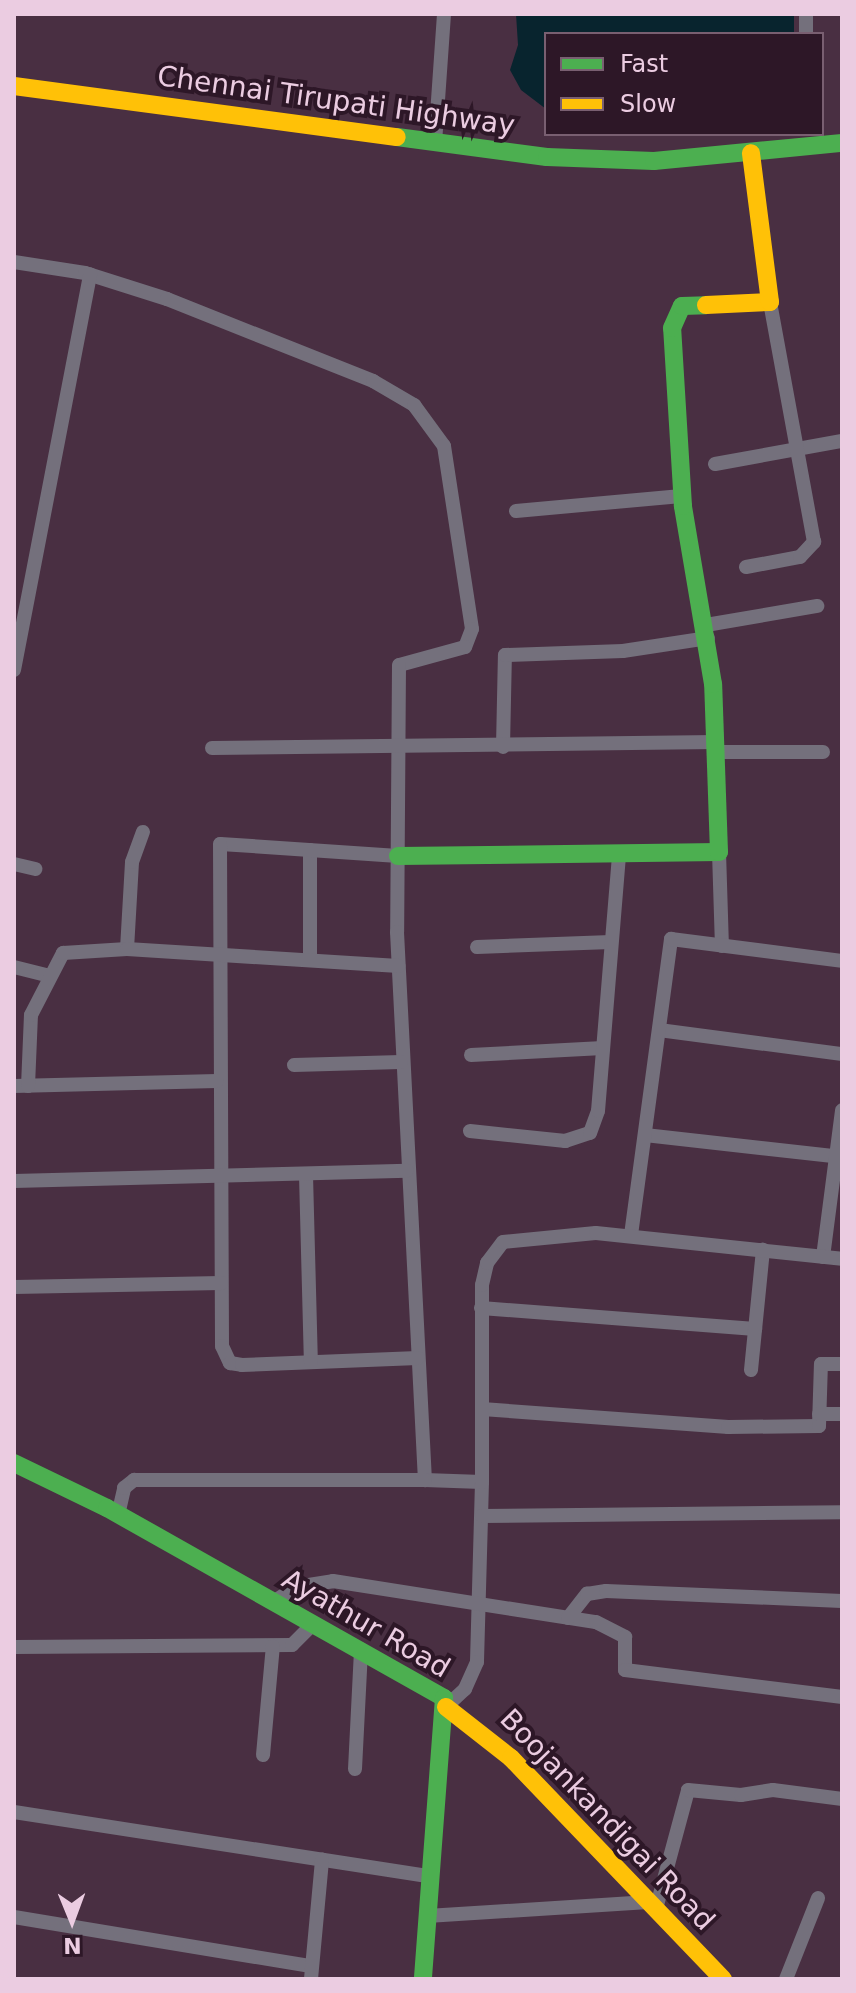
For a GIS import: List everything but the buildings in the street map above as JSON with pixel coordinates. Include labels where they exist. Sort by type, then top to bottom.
[{"type":"street","points":[[435,143],[444,14]]},
{"type":"street","name":"Chennai Tirupati Highway","points":[[14,86],[435,143],[641,161],[751,153],[802,140],[842,143]]},
{"type":"street","points":[[746,567],[813,549],[770,302],[751,153]]},
{"type":"street","points":[[14,262],[90,274],[373,381],[433,423],[451,482],[472,629],[465,647],[399,665],[398,966],[401,1062],[425,1480]]},
{"type":"street","points":[[14,670],[90,274]]},
{"type":"street","points":[[722,946],[716,747],[707,632],[681,496],[673,317],[682,306],[770,302]]},
{"type":"street","points":[[715,464],[842,441]]},
{"type":"street","points":[[516,511],[681,496]]},
{"type":"street","points":[[503,747],[505,655],[623,651],[817,606]]},
{"type":"street","points":[[212,748],[716,747],[823,752]]},
{"type":"street","points":[[127,949],[132,862],[143,832]]},
{"type":"street","points":[[418,1358],[230,1363],[222,1346],[217,1081],[220,844],[398,856],[719,852]]},
{"type":"street","points":[[310,850],[310,960]]},
{"type":"street","points":[[470,1131],[565,1141],[590,1133],[603,1048],[619,853]]},
{"type":"street","points":[[14,864],[35,869]]},
{"type":"street","points":[[631,1235],[671,939],[842,961]]},
{"type":"street","points":[[477,947],[611,942]]},
{"type":"street","points":[[217,1081],[21,1086],[31,1015],[55,959],[71,950],[127,949],[398,966]]},
{"type":"street","points":[[14,967],[46,975]]},
{"type":"street","points":[[659,1030],[842,1054]]},
{"type":"street","points":[[471,1055],[603,1048]]},
{"type":"street","points":[[294,1065],[401,1062]]},
{"type":"street","points":[[823,1257],[839,1156],[842,1110]]},
{"type":"street","points":[[645,1135],[839,1156]]},
{"type":"street","points":[[14,1181],[407,1171]]},
{"type":"street","points":[[306,1175],[311,1362]]},
{"type":"street","points":[[446,1707],[472,1677],[482,1604],[481,1308],[487,1263],[503,1242],[565,1233],[631,1235],[842,1259]]},
{"type":"street","points":[[751,1370],[763,1250]]},
{"type":"street","points":[[14,1287],[221,1283]]},
{"type":"street","points":[[481,1308],[755,1329]]},
{"type":"street","points":[[482,1409],[767,1429],[819,1426],[821,1364],[842,1364]]},
{"type":"street","points":[[819,1414],[842,1414]]},
{"type":"street","name":"Ayathur Road","points":[[14,1463],[118,1515],[444,1698],[446,1707],[429,1876],[423,1979]]},
{"type":"street","points":[[118,1515],[124,1488],[134,1480],[482,1482]]},
{"type":"street","points":[[482,1516],[842,1512]]},
{"type":"street","points":[[273,1602],[296,1587],[333,1581],[568,1618],[619,1630],[626,1644],[625,1670],[842,1697]]},
{"type":"street","points":[[568,1618],[587,1594],[606,1591],[842,1601]]},
{"type":"street","points":[[14,1647],[273,1646],[300,1641],[313,1624]]},
{"type":"street","points":[[263,1755],[273,1646]]},
{"type":"street","points":[[355,1769],[361,1649]]},
{"type":"street","name":"Boojankandigai Road","points":[[446,1707],[500,1747],[723,1979]]},
{"type":"street","points":[[427,1916],[653,1906],[678,1808],[688,1790],[741,1795],[773,1790],[842,1799]]},
{"type":"street","points":[[14,1812],[429,1876]]},
{"type":"street","points":[[14,1917],[311,1973],[322,1860]]},
{"type":"street","points":[[786,1979],[818,1898]]},
{"type":"water","points":[[516,14],[794,14],[794,32],[544,32],[544,107],[521,90],[510,70],[518,45]]},
{"type":"traffic: fast","points":[[397,137],[547,157],[654,161],[842,143]]},
{"type":"traffic: fast","points":[[398,856],[719,852],[713,684],[683,506],[672,328],[682,306],[706,305]]},
{"type":"traffic: fast","points":[[14,1463],[107,1508],[444,1698],[423,1979]]},
{"type":"traffic: slow","points":[[14,86],[397,137]]},
{"type":"traffic: slow","points":[[706,305],[770,302],[751,153]]},
{"type":"traffic: slow","points":[[446,1707],[511,1758],[723,1979]]}]
